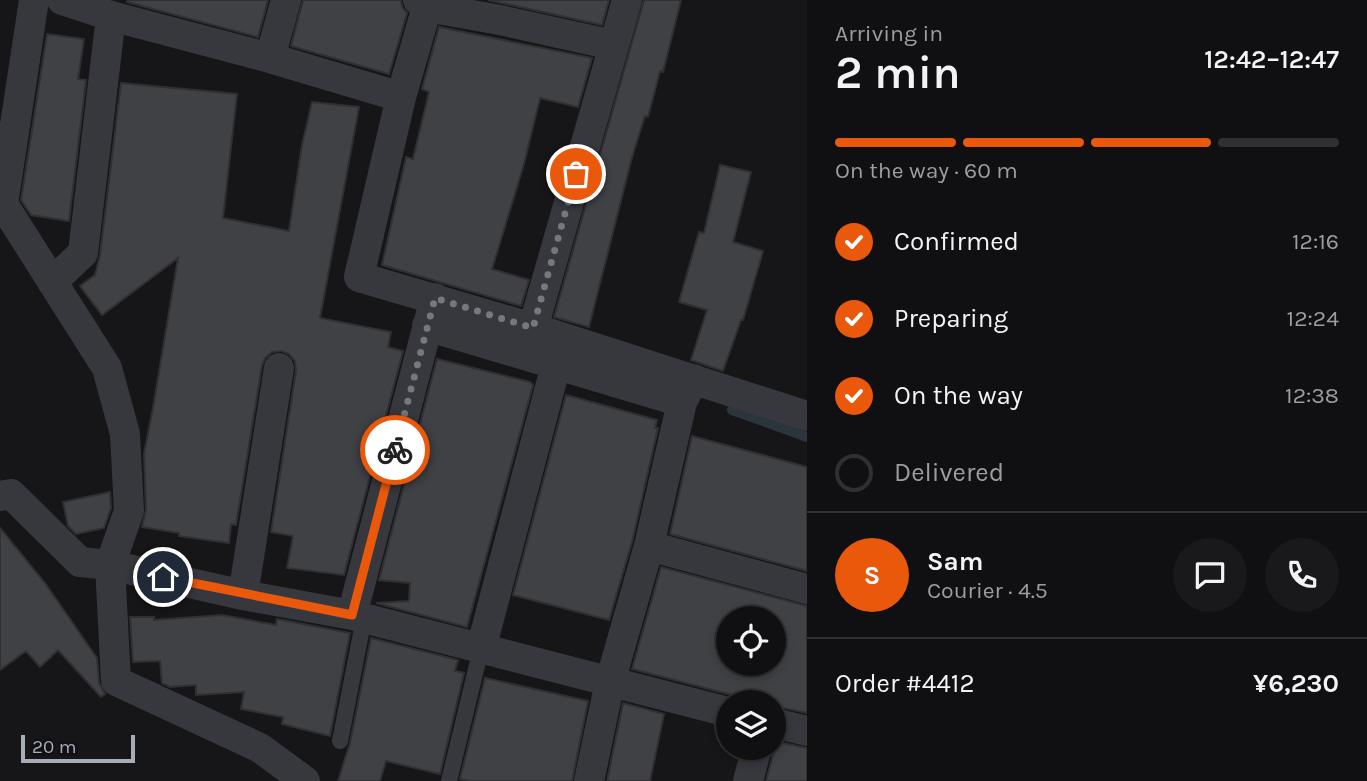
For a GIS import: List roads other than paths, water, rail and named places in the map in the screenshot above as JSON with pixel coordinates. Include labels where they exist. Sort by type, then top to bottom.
[{"type":"street","points":[[34,0],[3,204],[107,369],[125,434],[129,511],[110,565],[116,681],[260,748],[305,781]]},
{"type":"street","points":[[62,0],[401,97]]},
{"type":"street","points":[[270,58],[286,0]]},
{"type":"street","points":[[533,328],[627,0]]},
{"type":"street","points":[[613,45],[503,10],[422,4],[359,277],[533,328],[688,391]]},
{"type":"street","points":[[52,282],[83,253],[111,16]]},
{"type":"street","points":[[358,617],[435,298]]},
{"type":"street","points":[[427,326],[556,365],[807,416]]},
{"type":"street","points":[[481,649],[556,365]]},
{"type":"street","points":[[243,595],[279,369]]},
{"type":"street","points":[[589,781],[610,682],[649,547],[688,391]]},
{"type":"street","points":[[0,496],[11,494],[80,562],[110,565],[358,617],[716,709]]},
{"type":"street","points":[[649,547],[807,589]]},
{"type":"street","points":[[786,726],[807,731]]},
{"type":"street","points":[[748,781],[754,760]]},
{"type":"lane","points":[[340,741],[358,617]]},
{"type":"lane","points":[[449,781],[481,649]]},
{"type":"waterway","points":[[732,410],[807,437]]}]
